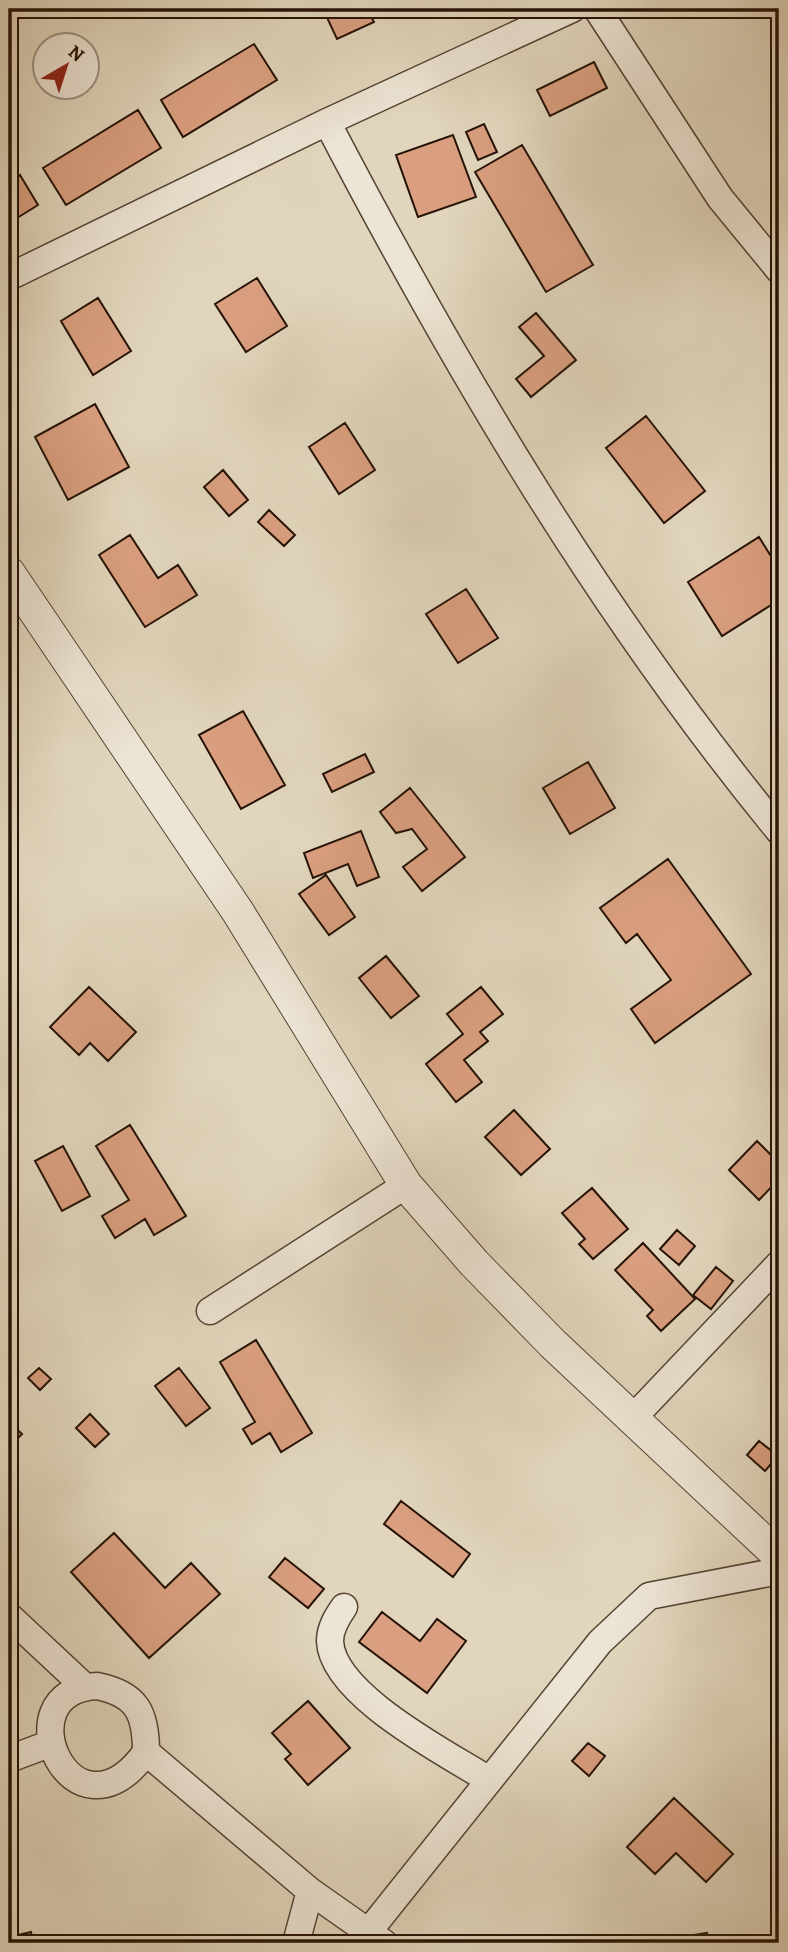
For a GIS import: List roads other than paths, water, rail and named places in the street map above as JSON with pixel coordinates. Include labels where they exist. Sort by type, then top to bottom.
[{"type":"street","points":[[9,277],[327,122],[572,9]]},
{"type":"street","points":[[597,9],[720,198],[779,270]]},
{"type":"street","points":[[327,122],[399,259],[501,434],[629,633],[728,769],[779,831]]},
{"type":"street","points":[[9,573],[238,912],[406,1185],[474,1263],[631,1420],[779,1556]]},
{"type":"street","points":[[210,1311],[406,1185]]},
{"type":"street","points":[[631,1420],[779,1264]]},
{"type":"street","points":[[146,1752],[123,1777],[107,1783],[87,1783],[71,1777],[55,1760],[49,1744],[50,1720],[58,1705],[85,1687],[114,1689],[129,1698],[144,1722],[146,1752],[310,1891],[377,1937],[489,1780],[600,1642],[649,1597],[779,1571]]},
{"type":"street","points":[[344,1607],[335,1620],[330,1644],[344,1675],[374,1705],[489,1780]]},
{"type":"street","points":[[9,1616],[85,1687]]},
{"type":"street","points":[[9,1759],[49,1744]]},
{"type":"street","points":[[296,1943],[310,1891]]}]
